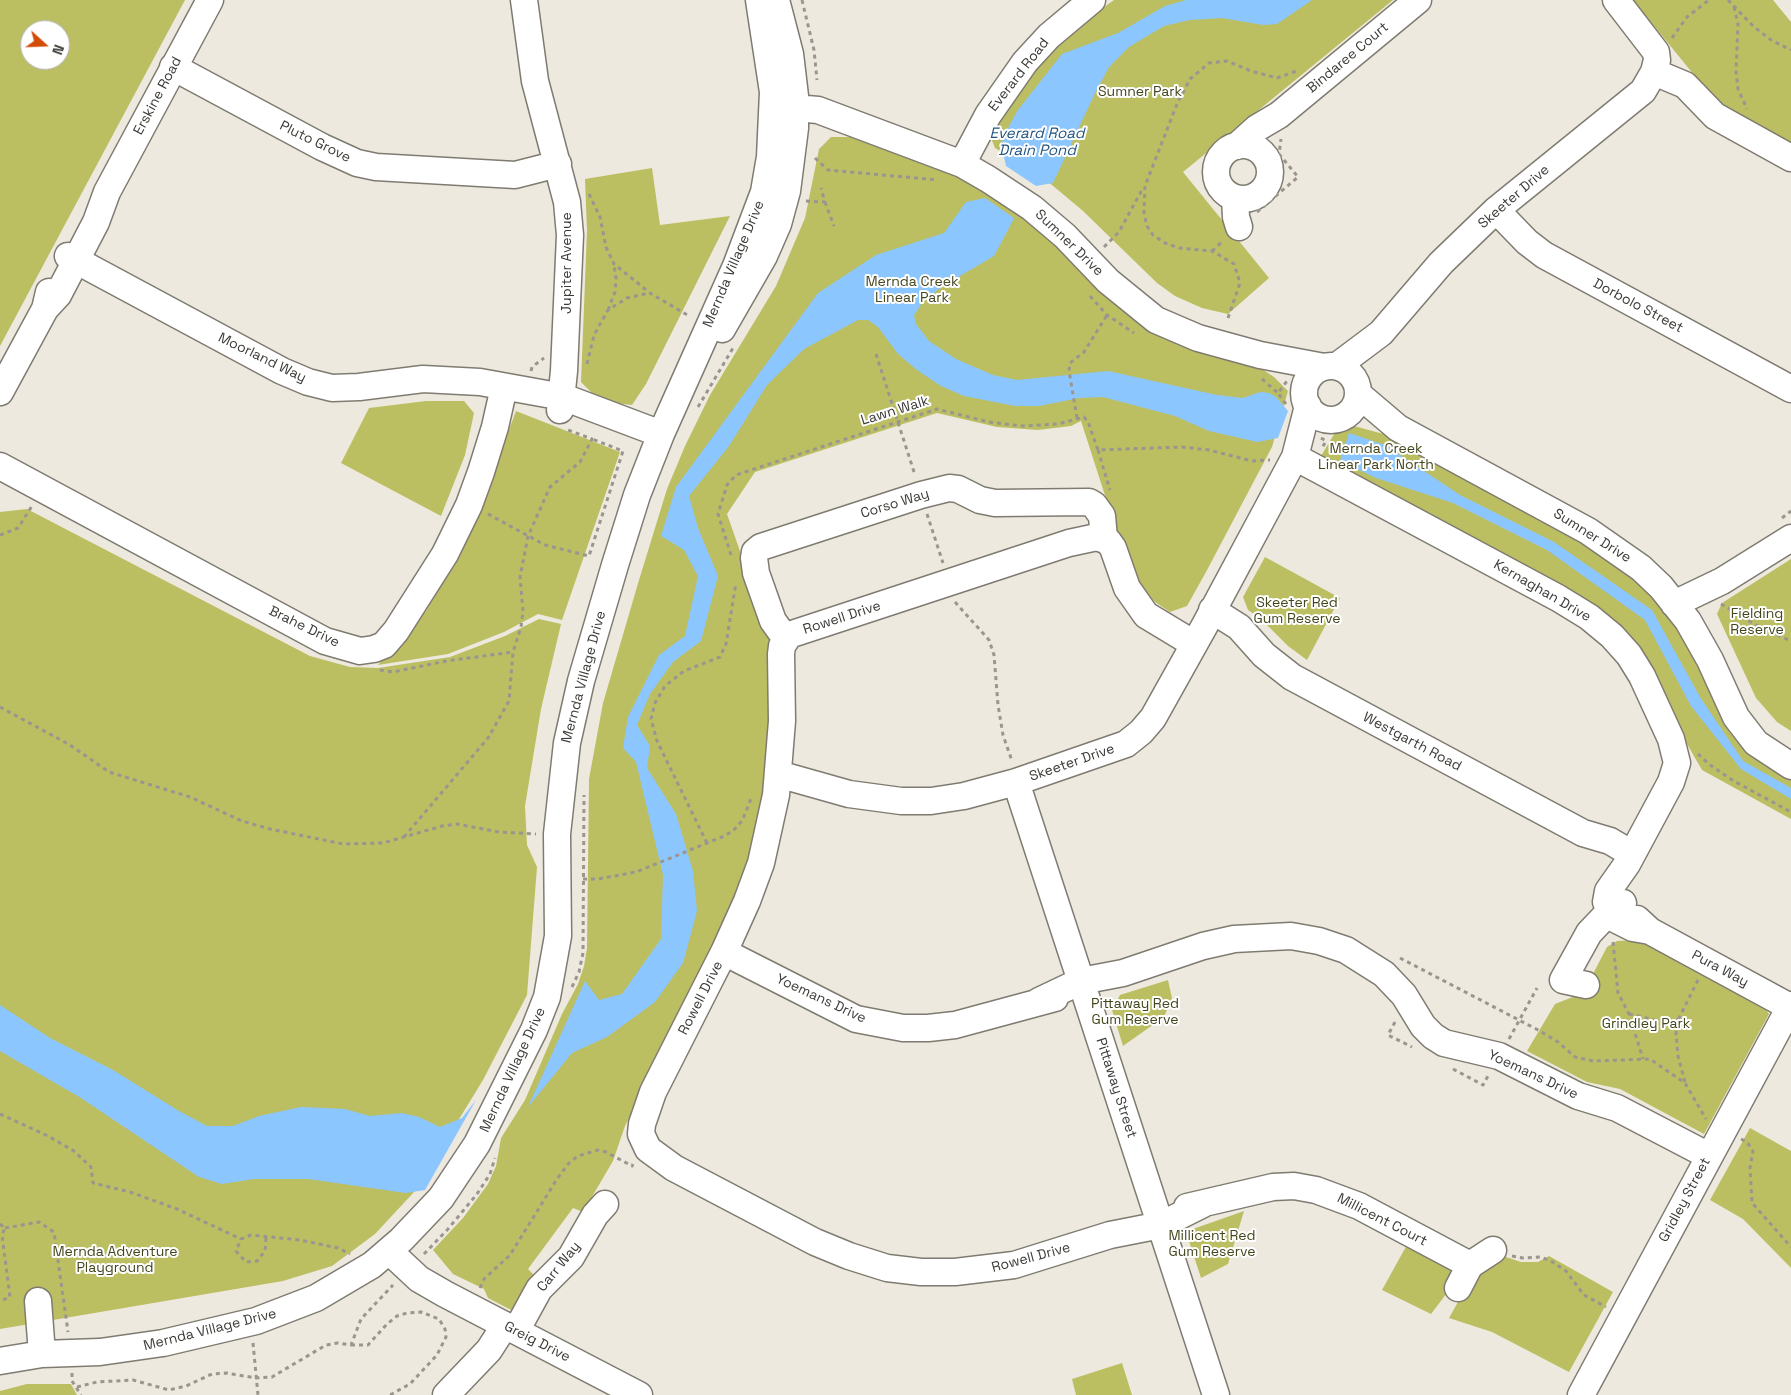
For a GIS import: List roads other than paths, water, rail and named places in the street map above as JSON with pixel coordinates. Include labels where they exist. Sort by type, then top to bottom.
[{"type":"street","name":"Erskine Road","points":[[0,392],[45,309],[50,291],[72,258],[88,217],[107,192],[210,0]]},
{"type":"street","name":"Jupiter Avenue","points":[[524,0],[535,81],[566,193],[570,235],[562,412]]},
{"type":"street","name":"Mernda Village Drive","points":[[759,0],[773,92],[787,118]]},
{"type":"street","name":"Mernda Village Drive","points":[[0,1361],[42,1354],[100,1352],[148,1346],[248,1323],[316,1298],[361,1272],[395,1246],[441,1198],[478,1144],[534,1030],[547,997],[558,936],[557,834],[566,743],[588,658],[636,495],[675,404],[745,293],[764,256],[778,224],[787,191],[787,118],[790,54],[776,0]]},
{"type":"street","name":"Bindaree Court","points":[[1280,124],[1257,128],[1237,146],[1222,155],[1216,171],[1221,188],[1235,198],[1252,198],[1265,188],[1270,173],[1266,157],[1268,131],[1280,124],[1418,0]]},
{"type":"street","points":[[1616,0],[1653,45],[1657,60],[1654,72],[1680,82],[1715,116],[1791,158]]},
{"type":"street","name":"Everard Road","points":[[962,164],[988,114],[1025,62],[1049,36],[1090,1]]},
{"type":"street","name":"Pluto Grove","points":[[173,67],[322,147],[357,163],[376,167],[515,175],[558,164]]},
{"type":"street","name":"Skeeter Drive","points":[[1330,366],[1381,333],[1441,263],[1496,210],[1643,91],[1654,72]]},
{"type":"street","name":"Sumner Drive","points":[[787,118],[818,110],[962,164],[1032,208],[1108,280],[1156,320],[1198,338],[1260,356],[1330,366]]},
{"type":"street","points":[[1237,146],[1253,147],[1266,157]]},
{"type":"street","points":[[1235,198],[1236,217],[1239,227]]},
{"type":"street","name":"Dorbolo Street","points":[[1496,210],[1528,242],[1544,254],[1791,389]]},
{"type":"street","name":"Moorland Way","points":[[72,258],[282,371],[308,382],[332,388],[423,380],[455,380],[504,387],[562,412],[658,442]]},
{"type":"street","name":"Skeeter Drive","points":[[1358,389],[1381,333]]},
{"type":"street","name":"Sumner Drive","points":[[1260,356],[1306,402]]},
{"type":"street","points":[[1330,366],[1350,373],[1358,389],[1352,410],[1334,419],[1314,413],[1306,402],[1304,390],[1310,376],[1330,366]]},
{"type":"street","name":"Brahe Drive","points":[[0,466],[325,641],[360,651],[374,649],[384,645],[396,631],[430,580],[469,505],[495,427],[504,387]]},
{"type":"street","name":"Sumner Drive","points":[[1358,389],[1398,428],[1610,544],[1641,568],[1678,608],[1710,660],[1736,717],[1756,743],[1791,766]]},
{"type":"street","name":"Skeeter Drive","points":[[778,774],[848,794],[901,801],[932,801],[964,796],[1016,782],[1126,744],[1141,732],[1152,718],[1210,615],[1306,402]]},
{"type":"street","name":"Sumner Drive","points":[[1334,419],[1398,428]]},
{"type":"street","name":"Skeeter Drive","points":[[1282,458],[1334,419]]},
{"type":"street","name":"Kernaghan Drive","points":[[1282,458],[1558,598],[1589,617],[1612,636],[1629,655],[1642,676],[1671,739],[1677,763],[1671,782],[1629,859],[1617,912]]},
{"type":"street","name":"Corso Way","points":[[786,639],[773,621],[756,573],[755,552],[761,547],[921,495],[949,488],[958,489],[980,500],[996,503],[1088,502],[1094,505],[1102,516],[1104,538]]},
{"type":"street","name":"Rowell Drive","points":[[1104,538],[1088,537],[789,635],[781,654],[782,721],[778,774],[770,830],[761,863],[747,901],[724,952],[653,1092],[642,1124],[642,1134],[648,1149],[674,1168],[816,1242],[849,1256],[887,1268],[921,1272],[987,1270],[1014,1265],[1158,1219]]},
{"type":"street","points":[[1104,538],[1113,548],[1127,588],[1146,615],[1194,644]]},
{"type":"street","points":[[1678,608],[1791,538]]},
{"type":"street","name":"Westgarth Road","points":[[1210,615],[1229,632],[1251,639],[1264,655],[1292,677],[1583,833],[1605,851],[1629,859]]},
{"type":"street","name":"Pittaway Street","points":[[1016,782],[1216,1395]]},
{"type":"street","points":[[1586,984],[1563,980],[1589,933],[1617,912]]},
{"type":"street","name":"Pura Way","points":[[1617,912],[1633,928],[1650,931],[1790,1006]]},
{"type":"street","name":"Yoemans Drive","points":[[724,952],[856,1019],[878,1024],[928,1028],[955,1025],[1039,1001],[1203,946],[1234,939],[1290,936],[1319,941],[1346,950],[1384,974],[1404,995],[1432,1036],[1444,1043],[1499,1056],[1578,1096],[1617,1108],[1709,1156]]},
{"type":"street","name":"Gridley Street","points":[[1581,1395],[1790,1006]]},
{"type":"street","name":"Millicent Court","points":[[1158,1219],[1253,1190],[1273,1186],[1294,1186],[1316,1190],[1359,1206],[1464,1276],[1493,1250]]},
{"type":"street","name":"Carr Way","points":[[446,1395],[473,1367],[506,1326],[571,1257],[594,1215],[605,1204]]},
{"type":"street","name":"Greig Drive","points":[[395,1246],[414,1274],[436,1289],[639,1395]]},
{"type":"street","points":[[38,1300],[42,1354]]},
{"type":"water","name":"Everard Road Drain Pond","points":[[1186,0],[1312,0],[1277,24],[1263,25],[1222,18],[1190,20],[1164,26],[1129,47],[1109,67],[1053,183],[1036,186],[1006,166],[1001,144],[1009,126],[1018,110],[1062,54],[1118,33],[1165,6]]},
{"type":"water","points":[[985,198],[1014,218],[994,256],[943,286],[923,301],[914,316],[916,324],[929,341],[956,359],[993,375],[1017,380],[1108,371],[1217,395],[1243,398],[1260,392],[1269,393],[1276,397],[1288,411],[1278,438],[1257,442],[1209,431],[1175,416],[1103,397],[1079,398],[1039,406],[1015,406],[964,396],[941,386],[917,370],[898,354],[878,327],[868,320],[858,320],[804,349],[767,385],[729,446],[689,496],[698,528],[718,576],[701,641],[673,662],[650,694],[637,725],[650,746],[647,768],[676,814],[693,871],[697,911],[683,963],[655,1002],[607,1037],[572,1053],[528,1107],[585,981],[599,1000],[622,994],[661,939],[663,875],[636,762],[623,748],[628,717],[659,655],[685,636],[698,576],[684,550],[661,536],[676,487],[818,293],[876,255],[944,233],[966,202]]},
{"type":"water","points":[[1349,433],[1385,445],[1460,495],[1554,542],[1652,610],[1700,697],[1743,761],[1791,788],[1791,799],[1741,769],[1691,706],[1645,620],[1547,550],[1453,503],[1376,478],[1340,461]]},
{"type":"water","points":[[0,1005],[50,1038],[113,1070],[207,1126],[233,1126],[259,1116],[301,1107],[345,1109],[370,1116],[402,1113],[419,1117],[440,1127],[462,1118],[476,1100],[425,1190],[406,1193],[308,1179],[254,1179],[222,1184],[199,1177],[81,1098],[0,1051]]},
{"type":"park label","name":"Sumner Park","points":[[1140,92]]},
{"type":"park label","name":"Mernda Creek Linear Park","points":[[912,290]]},
{"type":"park label","name":"Mernda Creek Linear Park North","points":[[1376,458]]},
{"type":"park label","name":"Skeeter Red Gum Reserve","points":[[1297,612]]},
{"type":"park label","name":"Fielding Reserve","points":[[1757,622]]},
{"type":"park label","name":"Pittaway Red Gum Reserve","points":[[1135,1012]]},
{"type":"park label","name":"Grindley Park","points":[[1646,1024]]},
{"type":"park label","name":"Millicent Red Gum Reserve","points":[[1212,1244]]},
{"type":"park label","name":"Mernda Adventure Playground","points":[[115,1260]]}]
